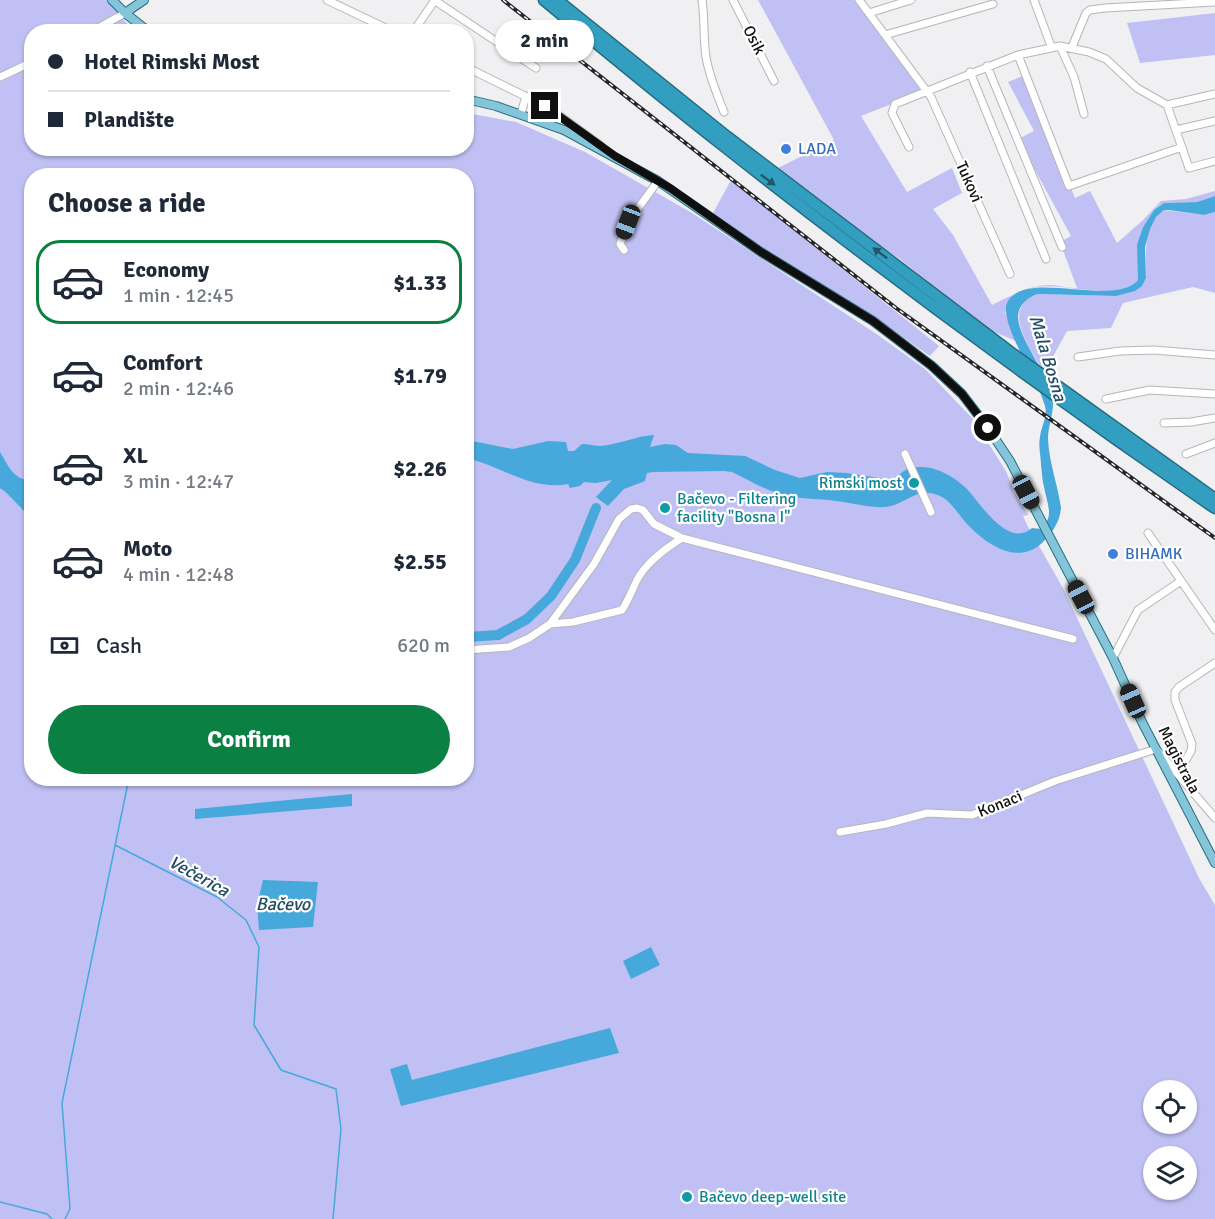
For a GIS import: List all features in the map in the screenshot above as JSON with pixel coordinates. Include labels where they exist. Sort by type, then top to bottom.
[{"type":"highway","points":[[544,0],[1008,356],[1215,499]]},
{"type":"highway","points":[[557,0],[719,136]]},
{"type":"highway","points":[[1058,391],[1215,508]]},
{"type":"main road","points":[[112,0],[139,24]]},
{"type":"main road","points":[[125,13],[144,0]]},
{"type":"main road","name":"Magistrala","points":[[474,101],[521,114],[564,130],[658,181],[761,252],[873,321],[932,366],[962,394],[1010,461],[1113,658],[1156,749],[1215,862]]},
{"type":"street","points":[[327,0],[377,24]]},
{"type":"street","points":[[418,24],[434,0],[470,24]]},
{"type":"street","points":[[702,0],[706,57],[710,76],[724,112]]},
{"type":"street","name":"Osik","points":[[733,0],[774,81]]},
{"type":"street","name":"Tukovi","points":[[859,0],[931,97],[1010,274]]},
{"type":"street","points":[[869,13],[911,0]]},
{"type":"street","points":[[1034,0],[1051,46]]},
{"type":"street","points":[[1072,47],[1086,13],[1090,10],[1215,2]]},
{"type":"street","points":[[885,35],[993,4]]},
{"type":"street","points":[[106,24],[125,13]]},
{"type":"street","points":[[474,27],[536,68]]},
{"type":"street","points":[[909,147],[892,113],[895,104],[1017,55],[1051,46],[1060,46],[1072,47],[1106,59],[1137,88],[1167,105],[1189,168],[1215,161]]},
{"type":"street","points":[[1060,46],[1074,77],[1084,114]]},
{"type":"street","points":[[1017,55],[1068,186],[1182,147]]},
{"type":"street","points":[[0,77],[24,66]]},
{"type":"street","points":[[987,66],[1062,247]]},
{"type":"street","points":[[474,71],[549,108],[615,156]]},
{"type":"street","points":[[970,72],[1046,259]]},
{"type":"street","points":[[1167,105],[1215,94]]},
{"type":"street","points":[[521,114],[526,96]]},
{"type":"street","points":[[1176,130],[1215,121]]},
{"type":"street","points":[[624,250],[620,244],[628,222],[658,181]]},
{"type":"street","points":[[1078,357],[1142,350],[1215,355]]},
{"type":"street","points":[[1106,399],[1150,390],[1215,394]]},
{"type":"street","points":[[1164,423],[1215,418]]},
{"type":"street","points":[[1186,454],[1215,443]]},
{"type":"street","points":[[905,454],[931,512]]},
{"type":"street","points":[[474,649],[509,647],[530,638],[550,624],[594,564],[619,519],[631,509],[637,508],[643,510],[654,524],[682,538],[1073,639]]},
{"type":"street","points":[[1148,533],[1215,630]]},
{"type":"street","points":[[550,624],[573,622],[622,610],[638,578],[668,547],[682,538]]},
{"type":"street","points":[[1113,658],[1138,610],[1181,581]]},
{"type":"street","points":[[1178,774],[1191,751],[1192,744],[1175,700],[1175,692],[1215,663]]},
{"type":"street","points":[[1156,749],[1215,818]]},
{"type":"street","name":"Konaci","points":[[840,832],[927,813],[972,815],[1055,781],[1156,749]]},
{"type":"shaded area","points":[[0,0],[108,0],[127,24],[24,24],[24,156],[474,156],[474,114],[516,122],[585,152],[692,213],[878,335],[925,369],[972,418],[1006,471],[1014,492],[1028,515],[1023,516],[1027,525],[1063,588],[1200,880],[1215,905],[1215,1219],[0,1219]]},
{"type":"shaded area","points":[[758,0],[856,0],[922,92],[861,116],[907,192],[952,168],[962,193],[933,209],[953,235],[992,305],[1022,291],[1037,286],[1053,285],[1077,288],[1060,242],[1071,236],[1018,139],[1034,131],[1008,82],[1025,75],[1075,198],[1090,191],[1117,243],[1161,201],[1186,199],[1215,191],[1215,196],[1197,202],[1164,203],[1154,210],[1143,227],[1138,245],[1138,280],[1128,287],[1101,291],[1055,286],[1029,289],[1019,296],[1005,312],[1016,341],[992,331],[900,259],[849,226],[778,168],[834,140]]},
{"type":"shaded area","points":[[1215,13],[1215,55],[1140,63],[1127,23]]},
{"type":"shaded area","points":[[731,180],[939,346],[930,356],[868,313],[712,215]]},
{"type":"shaded area","points":[[1164,210],[1204,215],[1215,212],[1215,293],[1193,287],[1123,303],[1111,328],[1067,331],[1044,373],[1026,342],[1019,319],[1020,309],[1026,300],[1038,294],[1116,296],[1146,279],[1148,232]]},
{"type":"water","points":[[1215,196],[1215,212],[1204,215],[1164,210],[1156,217],[1145,247],[1146,278],[1142,286],[1135,291],[1116,296],[1038,294],[1027,299],[1020,309],[1019,326],[1052,393],[1053,405],[1048,439],[1061,508],[1052,531],[1042,543],[1032,550],[1022,553],[1012,552],[992,545],[967,524],[947,500],[936,494],[918,494],[892,506],[874,507],[784,495],[765,489],[732,472],[653,472],[647,473],[645,481],[624,489],[608,506],[596,497],[612,480],[596,483],[584,482],[580,486],[570,488],[568,484],[542,484],[529,481],[474,460],[474,441],[513,449],[548,441],[566,442],[568,451],[574,451],[582,444],[601,446],[654,435],[650,447],[665,444],[676,445],[688,453],[745,456],[775,470],[800,478],[827,472],[846,473],[880,478],[891,484],[908,469],[928,467],[952,477],[963,485],[995,522],[1004,529],[1014,533],[1023,533],[1032,528],[1041,529],[1049,514],[1042,479],[1039,444],[1046,410],[1010,329],[1006,313],[1008,301],[1018,292],[1033,288],[1110,291],[1126,288],[1138,280],[1137,245],[1143,227],[1154,210],[1164,203],[1197,202]]},
{"type":"water","points":[[0,452],[9,467],[24,480],[24,502],[17,500],[0,488]]},
{"type":"water","points":[[352,794],[352,806],[195,819],[195,809]]},
{"type":"water","name":"Bačevo","points":[[263,880],[318,882],[313,927],[259,930],[257,905]]},
{"type":"water","points":[[651,947],[660,965],[631,979],[623,961]]},
{"type":"water","points":[[610,1028],[619,1053],[401,1106],[390,1069],[407,1064],[412,1080]]},
{"type":"waterway","name":"Mala Bosna","points":[[0,479],[24,504]]},
{"type":"waterway","name":"Mala Bosna","points":[[474,636],[498,635],[527,619],[551,596],[575,560],[596,508]]},
{"type":"waterway","name":"Večerica","points":[[65,1219],[70,1209],[62,1103],[127,786]]},
{"type":"waterway","name":"Večerica","points":[[115,845],[217,897],[246,920],[259,947],[254,1025],[281,1070],[336,1089],[341,1129],[333,1219]]},
{"type":"waterway","points":[[0,1202],[47,1214],[52,1219]]},
{"type":"railway","points":[[503,0],[896,308],[1215,538]]},
{"type":"place","name":"LADA","points":[[786,149]]},
{"type":"place","name":"Rimski most","points":[[914,483]]},
{"type":"place","name":"Bačevo - Filtering facility \"Bosna I\"","points":[[665,508]]},
{"type":"place","name":"BIHAMK","points":[[1113,554]]},
{"type":"place","name":"Bačevo deep-well site","points":[[687,1197]]},
{"type":"route","points":[[545,106],[615,156],[670,188],[761,252],[873,321],[932,366],[962,394],[988,428]]}]
